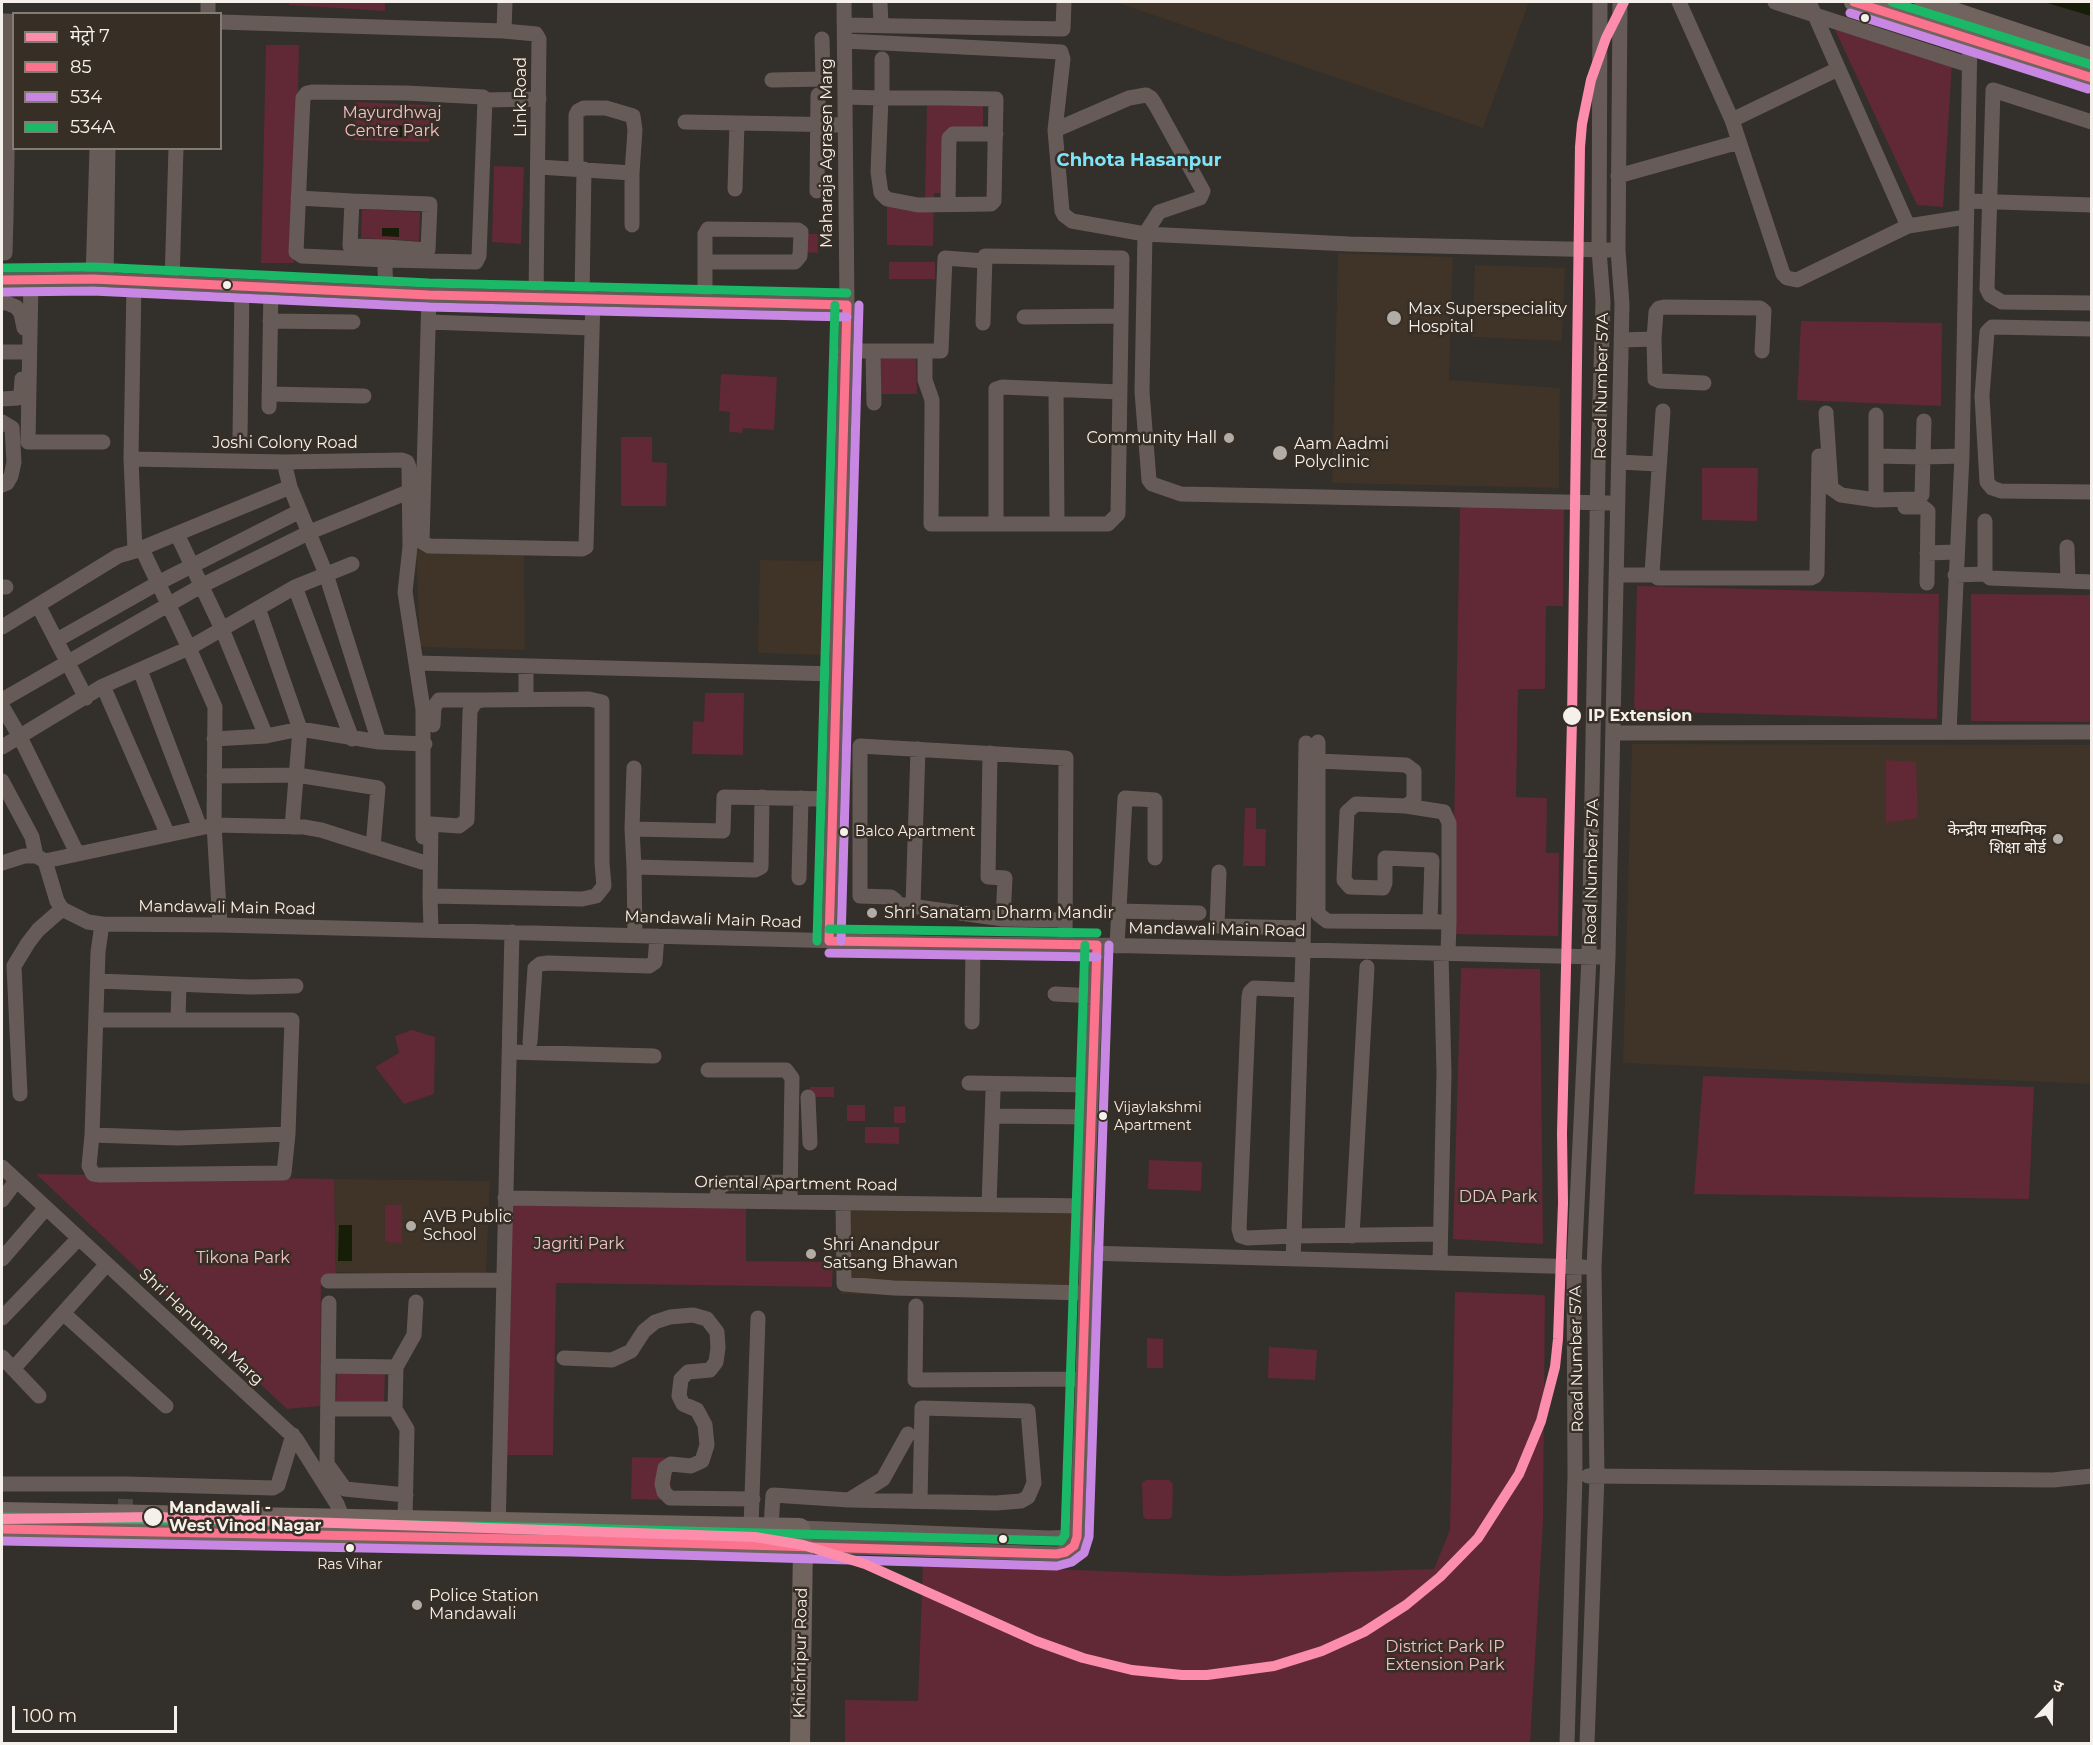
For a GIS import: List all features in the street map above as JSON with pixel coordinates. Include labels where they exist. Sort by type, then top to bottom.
[{"type":"main road","points":[[1854,2],[2091,78]]},
{"type":"main road","points":[[1924,2],[2091,58]]},
{"type":"main road","points":[[2,1512],[179,1524]]},
{"type":"main road","points":[[343,1527],[405,1520],[498,1530],[771,1527],[801,1537]]},
{"type":"main road","points":[[2,1529],[179,1524],[801,1537]]},
{"type":"main road","name":"Khichripur Road","points":[[800,1743],[801,1537]]},
{"type":"street","points":[[504,31],[506,2]]},
{"type":"street","name":"Maharaja Agrasen Marg","points":[[829,941],[847,305],[844,2]]},
{"type":"street","points":[[880,2],[880,25]]},
{"type":"street","points":[[844,25],[1063,29],[1064,2]]},
{"type":"street","name":"Road Number 57A","points":[[1567,1743],[1575,1476],[1574,1267],[1589,957],[1603,301],[1599,250],[1600,2]]},
{"type":"street","name":"Road Number 57A","points":[[1587,1743],[1597,1476],[1594,1268],[1608,957],[1617,575],[1622,304],[1618,250],[1620,2]]},
{"type":"street","points":[[1679,2],[1732,120],[1783,274],[1787,278],[1797,280],[1908,226],[1966,217]]},
{"type":"street","points":[[1775,2],[1812,8],[1969,65]]},
{"type":"street","points":[[1812,8],[1908,226]]},
{"type":"street","points":[[2,21],[9,21],[9,31],[5,253],[2,253]]},
{"type":"street","name":"Link Road","points":[[222,22],[504,31],[534,33],[538,36],[539,166],[536,297]]},
{"type":"street","points":[[772,80],[823,79],[822,39]]},
{"type":"street","points":[[1948,732],[1962,456],[1970,39]]},
{"type":"street","points":[[845,41],[1061,52],[1063,59],[1055,130],[1062,211],[1072,221],[1145,234],[1349,244],[1618,250]]},
{"type":"street","points":[[845,97],[881,98],[996,99],[993,201],[991,204],[918,205],[887,199],[881,193],[878,172],[881,98],[882,59]]},
{"type":"street","points":[[1732,120],[1838,69]]},
{"type":"street","points":[[823,70],[845,70]]},
{"type":"street","points":[[2091,122],[1994,90],[1987,289],[1990,295],[2002,302],[2091,303]]},
{"type":"street","points":[[485,100],[479,256],[476,262],[387,254],[298,255],[296,252],[303,98],[307,93],[468,95],[479,96],[485,100],[539,99]]},
{"type":"street","points":[[817,191],[818,95]]},
{"type":"street","points":[[1055,130],[1129,98],[1141,95],[1151,98],[1203,190],[1200,198],[1159,212],[1145,234],[1142,392],[1149,480],[1152,484],[1181,494],[1618,503]]},
{"type":"street","points":[[429,295],[422,542],[429,546],[582,549],[586,547],[592,328],[587,298],[576,116],[578,111],[584,108],[606,108],[633,116],[635,130],[632,225]]},
{"type":"street","points":[[685,122],[845,125]]},
{"type":"street","points":[[735,189],[737,123]]},
{"type":"street","points":[[948,203],[949,138],[953,134],[996,134]]},
{"type":"street","points":[[1618,176],[1739,142]]},
{"type":"street","points":[[97,150],[100,279]]},
{"type":"street","points":[[100,279],[108,150]]},
{"type":"street","points":[[172,282],[176,150]]},
{"type":"street","points":[[539,166],[632,172]]},
{"type":"street","points":[[298,198],[430,204],[428,249],[387,254],[350,246],[352,201]]},
{"type":"street","points":[[1966,201],[2091,205]]},
{"type":"street","points":[[705,302],[707,262],[705,234],[708,229],[798,230],[802,234],[800,256],[795,262],[707,262]]},
{"type":"street","points":[[386,292],[384,268],[387,254]]},
{"type":"street","points":[[925,351],[925,380],[932,400],[931,524],[1108,524],[1118,514],[1122,258],[986,256],[983,323]]},
{"type":"street","points":[[845,351],[941,351],[945,258],[985,261]]},
{"type":"street","points":[[2,280],[100,279],[429,295],[847,305]]},
{"type":"street","points":[[31,280],[28,442],[103,442]]},
{"type":"street","points":[[134,282],[131,459],[138,550],[169,605],[215,707],[214,776],[207,827],[220,925]]},
{"type":"street","points":[[240,438],[242,286]]},
{"type":"street","points":[[271,286],[269,401],[364,396]]},
{"type":"street","points":[[2,303],[16,307],[21,313],[24,326],[21,393],[18,398],[2,399]]},
{"type":"street","points":[[1704,383],[1655,379],[1656,312],[1664,307],[1756,307],[1764,311],[1762,351]]},
{"type":"street","points":[[1024,316],[1121,316]]},
{"type":"street","points":[[270,321],[352,322]]},
{"type":"street","points":[[429,322],[592,328]]},
{"type":"street","points":[[2091,329],[1992,327],[1987,332],[1982,396],[1987,482],[1992,488],[2001,491],[2091,492]]},
{"type":"street","points":[[1621,340],[1654,339]]},
{"type":"street","points":[[2,352],[23,352]]},
{"type":"street","points":[[873,352],[874,403]]},
{"type":"street","points":[[996,524],[996,389],[1002,387],[1120,392]]},
{"type":"street","points":[[1056,389],[1057,524]]},
{"type":"street","points":[[1963,397],[1982,396]]},
{"type":"street","points":[[1653,575],[1662,411]]},
{"type":"street","points":[[1826,412],[1831,488],[1841,495],[1876,500],[1921,497],[1924,421]]},
{"type":"street","points":[[1876,415],[1876,500]]},
{"type":"street","points":[[2,422],[12,428],[14,462],[11,476],[7,483],[2,485]]},
{"type":"street","points":[[1617,575],[1653,575],[1663,579],[1811,578],[1815,576],[1817,573],[1819,456]]},
{"type":"street","points":[[1876,456],[1962,456]]},
{"type":"street","name":"Joshi Colony Road","points":[[131,459],[284,462],[402,460],[407,462],[409,467],[410,547],[405,592],[423,709],[422,862],[428,930]]},
{"type":"street","points":[[284,462],[290,487],[326,574],[379,742]]},
{"type":"street","points":[[1619,462],[1658,464]]},
{"type":"street","points":[[2,627],[118,556],[138,550],[290,487]]},
{"type":"street","points":[[2,700],[201,586],[310,532],[408,492]]},
{"type":"street","points":[[1834,503],[1925,508],[1928,511],[1927,583]]},
{"type":"street","points":[[57,640],[158,583],[300,511]]},
{"type":"street","points":[[1984,574],[1985,521]]},
{"type":"street","points":[[177,534],[222,629],[267,736]]},
{"type":"street","points":[[2067,547],[2068,581]]},
{"type":"street","points":[[1927,554],[1956,552]]},
{"type":"street","points":[[2,747],[103,686],[189,648],[295,587],[352,564]]},
{"type":"street","points":[[1955,574],[1984,574],[1992,578],[2091,582]]},
{"type":"street","points":[[295,587],[352,739]]},
{"type":"street","points":[[38,605],[86,698]]},
{"type":"street","points":[[258,608],[300,729],[292,827]]},
{"type":"street","points":[[417,663],[836,674]]},
{"type":"street","points":[[526,666],[526,700]]},
{"type":"street","points":[[140,670],[207,827]]},
{"type":"street","points":[[103,686],[168,835]]},
{"type":"street","points":[[428,930],[434,707],[439,700],[590,699],[602,702],[604,886],[596,896],[582,899],[430,896]]},
{"type":"street","points":[[431,824],[459,826],[467,819],[470,711],[475,702],[482,700]]},
{"type":"street","points":[[2,706],[20,737],[76,853]]},
{"type":"street","points":[[214,739],[267,736],[300,729],[352,739],[424,744]]},
{"type":"street","points":[[1613,733],[2091,732]]},
{"type":"street","points":[[1293,1259],[1302,928],[1312,742],[1318,761],[1318,914],[1326,921],[1449,921]]},
{"type":"street","points":[[1064,920],[1003,919],[896,904],[891,897],[860,896],[860,746],[1065,758],[1065,945]]},
{"type":"street","points":[[913,905],[918,749]]},
{"type":"street","points":[[990,753],[988,877],[1005,878],[1003,919]]},
{"type":"street","points":[[1318,761],[1406,765],[1414,771],[1414,800],[1407,806]]},
{"type":"street","points":[[634,768],[632,829],[635,935]]},
{"type":"street","points":[[214,776],[297,775],[378,788],[373,847]]},
{"type":"street","points":[[2,781],[32,837],[57,902],[62,909],[38,930],[14,966],[20,1095]]},
{"type":"street","points":[[632,829],[723,831],[724,797],[833,799]]},
{"type":"street","points":[[634,867],[755,870],[761,867],[762,797]]},
{"type":"street","points":[[799,878],[801,798]]},
{"type":"street","points":[[1117,946],[1125,798],[1155,800],[1155,858]]},
{"type":"street","points":[[1430,921],[1432,860],[1385,858],[1383,888],[1350,887],[1344,880],[1347,813],[1356,804],[1407,806],[1444,812],[1449,822],[1449,921],[1444,953],[1440,1263]]},
{"type":"street","points":[[2,863],[24,856],[41,858],[76,853],[207,827],[292,827],[321,830],[422,862]]},
{"type":"street","points":[[1219,872],[1217,926],[1302,928]]},
{"type":"street","name":"Mandawali Main Road","points":[[62,909],[88,922],[102,924],[512,932],[973,945],[1096,945],[1608,957]]},
{"type":"street","points":[[1119,911],[1199,913]]},
{"type":"street","points":[[97,1020],[292,1020],[288,1134],[284,1173],[93,1174],[89,1166],[97,1020],[98,952],[102,924]]},
{"type":"street","points":[[498,1530],[512,932]]},
{"type":"street","points":[[530,1042],[535,968],[540,964],[548,963],[649,966],[655,962],[657,936]]},
{"type":"street","points":[[972,1022],[973,945]]},
{"type":"street","points":[[801,1537],[1057,1554],[1071,1550],[1077,1537],[1096,945]]},
{"type":"street","points":[[1352,1236],[1367,967]]},
{"type":"street","points":[[98,981],[250,987],[296,986]]},
{"type":"street","points":[[178,1020],[179,984]]},
{"type":"street","points":[[1300,990],[1254,988],[1250,992],[1239,1229],[1241,1236],[1247,1238],[1440,1233]]},
{"type":"street","points":[[1054,994],[1095,996]]},
{"type":"street","points":[[508,1052],[654,1056]]},
{"type":"street","points":[[708,1070],[786,1070],[792,1078],[790,1202]]},
{"type":"street","points":[[969,1083],[1092,1085]]},
{"type":"street","points":[[989,1205],[993,1092]]},
{"type":"street","points":[[808,1097],[810,1143]]},
{"type":"street","points":[[993,1116],[1090,1117]]},
{"type":"street","points":[[92,1135],[178,1138],[288,1134]]},
{"type":"street","name":"Shri Hanuman Marg","points":[[2,1167],[293,1435],[337,1504],[343,1527]]},
{"type":"street","points":[[2,1200],[16,1181]]},
{"type":"street","points":[[717,1201],[718,1188],[727,1183],[790,1182]]},
{"type":"street","name":"Oriental Apartment Road","points":[[505,1198],[1087,1206]]},
{"type":"street","points":[[843,1203],[844,1284],[894,1288],[1086,1293]]},
{"type":"street","points":[[2,1259],[46,1208]]},
{"type":"street","points":[[2,1318],[79,1238]]},
{"type":"street","points":[[1086,1253],[1594,1268]]},
{"type":"street","points":[[13,1369],[107,1264]]},
{"type":"street","points":[[328,1281],[503,1280]]},
{"type":"street","points":[[405,1520],[407,1429],[395,1409],[396,1367],[414,1335],[416,1302]]},
{"type":"street","points":[[329,1303],[327,1464],[345,1490],[406,1495]]},
{"type":"street","points":[[916,1306],[915,1380],[1083,1379]]},
{"type":"street","points":[[63,1312],[166,1406]]},
{"type":"street","points":[[564,1358],[612,1360],[631,1351],[644,1330],[655,1322],[670,1317],[693,1315],[707,1319],[717,1332],[716,1362],[710,1370],[688,1372],[681,1379],[679,1396],[683,1404],[697,1410],[705,1425],[707,1445],[702,1461],[691,1466],[671,1464],[665,1468],[662,1484],[664,1492],[670,1498],[753,1499]]},
{"type":"street","points":[[751,1527],[758,1318]]},
{"type":"street","points":[[2,1357],[39,1396]]},
{"type":"street","points":[[328,1366],[396,1367]]},
{"type":"street","points":[[771,1527],[773,1495],[849,1500],[996,1503],[1021,1502],[1028,1497],[1034,1483],[1028,1411],[922,1408],[920,1501]]},
{"type":"street","points":[[328,1409],[395,1409]]},
{"type":"street","points":[[849,1500],[883,1479],[908,1434]]},
{"type":"street","points":[[2,1484],[126,1484],[273,1488],[278,1485],[293,1435]]},
{"type":"street","points":[[1575,1476],[2053,1480],[2091,1476]]},
{"type":"shaded area","points":[[1119,2],[1529,2],[1483,128]]},
{"type":"shaded area","points":[[2044,2],[2091,2],[2091,16]]},
{"type":"shaded area","points":[[390,125],[407,126],[406,138],[390,136]]},
{"type":"shaded area","points":[[382,228],[399,228],[399,237],[382,236]]},
{"type":"shaded area","name":"Max Superspeciality Hospital","points":[[1338,253],[1453,257],[1449,380],[1560,388],[1559,488],[1332,483]]},
{"type":"shaded area","points":[[1475,265],[1565,268],[1562,341],[1472,337]]},
{"type":"shaded area","points":[[416,550],[524,554],[525,650],[420,647]]},
{"type":"shaded area","points":[[760,560],[822,561],[821,655],[758,653]]},
{"type":"shaded area","points":[[1632,744],[2091,745],[2091,1084],[1623,1063]]},
{"type":"shaded area","name":"AVB Public School","points":[[334,1179],[490,1181],[486,1277],[336,1272]]},
{"type":"shaded area","points":[[843,1208],[1079,1213],[1077,1299],[841,1294],[838,1281]]},
{"type":"shaded area","points":[[339,1225],[352,1225],[352,1261],[338,1261]]},
{"type":"green space","points":[[289,2],[385,2],[385,11],[289,5]]},
{"type":"green space","points":[[1829,17],[1952,63],[1943,207],[1917,205]]},
{"type":"green space","points":[[266,45],[299,45],[294,263],[261,263]]},
{"type":"green space","name":"Mayurdhwaj Centre Park","points":[[355,102],[430,105],[429,142],[354,140]]},
{"type":"green space","points":[[927,105],[983,106],[983,132],[950,132],[949,193],[934,193],[933,246],[887,245],[887,197],[925,198]]},
{"type":"green space","points":[[494,166],[524,167],[521,244],[492,242]]},
{"type":"green space","points":[[362,209],[420,212],[419,241],[361,238]]},
{"type":"green space","points":[[802,234],[818,234],[818,253],[803,252]]},
{"type":"green space","points":[[889,262],[935,262],[935,279],[889,279]]},
{"type":"green space","points":[[1801,321],[1942,323],[1941,406],[1797,400]]},
{"type":"green space","points":[[880,356],[916,356],[917,394],[881,394]]},
{"type":"green space","points":[[721,374],[777,377],[774,430],[743,428],[742,433],[729,432],[730,412],[719,411]]},
{"type":"green space","points":[[621,437],[652,437],[652,462],[667,463],[666,506],[621,506]]},
{"type":"green space","points":[[1702,468],[1758,468],[1757,521],[1702,520]]},
{"type":"green space","points":[[1460,506],[1564,508],[1563,606],[1546,606],[1545,689],[1518,689],[1516,797],[1547,798],[1546,853],[1559,853],[1558,936],[1452,934]]},
{"type":"green space","points":[[1637,586],[1939,594],[1937,719],[1634,711]]},
{"type":"green space","points":[[1971,594],[2091,595],[2091,722],[1971,721]]},
{"type":"green space","points":[[705,693],[744,693],[743,755],[692,754],[693,721],[704,722]]},
{"type":"green space","points":[[1886,760],[1916,762],[1918,818],[1886,823]]},
{"type":"green space","points":[[1245,808],[1256,808],[1256,829],[1266,829],[1265,866],[1243,866]]},
{"type":"green space","name":"DDA Park","points":[[1461,968],[1540,969],[1543,1244],[1453,1239]]},
{"type":"green space","points":[[412,1030],[435,1037],[434,1094],[404,1104],[375,1067],[399,1053],[395,1036]]},
{"type":"green space","points":[[1703,1076],[2034,1087],[2029,1199],[1694,1194]]},
{"type":"green space","points":[[810,1087],[834,1087],[834,1097],[809,1097]]},
{"type":"green space","points":[[847,1105],[865,1105],[865,1121],[847,1121]]},
{"type":"green space","points":[[905,1106],[906,1123],[894,1123],[894,1107]]},
{"type":"green space","points":[[865,1127],[899,1127],[899,1144],[865,1143]]},
{"type":"green space","points":[[1149,1160],[1202,1162],[1201,1191],[1148,1189]]},
{"type":"green space","name":"Tikona Park","points":[[36,1174],[334,1179],[336,1280],[321,1280],[320,1406],[287,1409]]},
{"type":"green space","name":"Jagriti Park","points":[[510,1204],[746,1207],[746,1261],[833,1262],[832,1287],[556,1283],[553,1455],[507,1455]]},
{"type":"green space","points":[[385,1205],[402,1205],[402,1243],[385,1242]]},
{"type":"green space","name":"District Park IP Extension Park","points":[[1455,1292],[1545,1295],[1543,1522],[1530,1743],[845,1743],[845,1700],[918,1701],[923,1564],[1227,1576],[1434,1569],[1450,1530]]},
{"type":"green space","points":[[1147,1338],[1163,1339],[1163,1368],[1147,1368]]},
{"type":"green space","points":[[1269,1347],[1317,1350],[1315,1380],[1268,1378]]},
{"type":"green space","points":[[337,1371],[385,1372],[384,1405],[336,1403]]},
{"type":"green space","points":[[632,1457],[671,1458],[670,1500],[631,1499]]},
{"type":"green space","points":[[1146,1480],[1169,1480],[1173,1484],[1172,1517],[1169,1519],[1146,1519],[1143,1516],[1142,1483]]},
{"type":"tunnel","points":[[125,1514],[126,1484]]},
{"type":"metro line","name":"7","points":[[2,1519],[156,1517],[755,1537],[803,1545],[865,1564],[1036,1641],[1083,1658],[1132,1670],[1182,1675],[1207,1675],[1274,1666],[1322,1651],[1364,1632],[1406,1605],[1440,1577],[1478,1538],[1519,1474],[1541,1421],[1555,1367],[1563,1203],[1562,1133],[1572,720],[1580,147],[1591,80],[1606,38],[1624,2]]},
{"type":"transit line","name":"85","points":[[1854,2],[2092,78]]},
{"type":"transit line","name":"534A","points":[[1892,2],[2092,65]]},
{"type":"transit line","name":"534","points":[[1850,13],[2088,89]]},
{"type":"transit line","name":"534A","points":[[2,268],[94,267],[429,283],[847,293]]},
{"type":"transit line","name":"85","points":[[2,280],[93,279],[429,295],[847,305]]},
{"type":"transit line","name":"534","points":[[2,292],[93,291],[429,307],[847,317]]},
{"type":"transit line","name":"534A","points":[[817,941],[835,305]]},
{"type":"transit line","name":"85","points":[[829,941],[847,305]]},
{"type":"transit line","name":"534","points":[[841,941],[859,305]]},
{"type":"transit line","name":"534A","points":[[829,929],[1097,933]]},
{"type":"transit line","name":"85","points":[[829,941],[1097,945]]},
{"type":"transit line","name":"534A","points":[[2,1517],[572,1528],[1061,1541],[1065,1535],[1085,945]]},
{"type":"transit line","name":"85","points":[[2,1529],[572,1540],[1057,1554],[1066,1552],[1074,1546],[1077,1537],[1097,945]]},
{"type":"transit line","name":"534","points":[[2,1541],[572,1552],[1057,1566],[1072,1562],[1084,1553],[1089,1537],[1109,945]]},
{"type":"transit line","name":"534","points":[[829,953],[1097,957]]},
{"type":"place","name":"Max Superspeciality Hospital","points":[[1394,318]]},
{"type":"place","name":"Community Hall","points":[[1229,438]]},
{"type":"place","name":"Aam Aadmi Polyclinic","points":[[1280,453]]},
{"type":"place","name":"IP Extension","points":[[1572,716]]},
{"type":"place","name":"Balco Apartment","points":[[844,832]]},
{"type":"place","name":"केन्द्रीय माध्यमिक शिक्षा बोर्ड","points":[[2058,839]]},
{"type":"place","name":"Shri Sanatam Dharm Mandir","points":[[872,913]]},
{"type":"place","name":"Vijaylakshmi Apartment","points":[[1103,1116]]},
{"type":"place","name":"AVB Public School","points":[[411,1226]]},
{"type":"place","name":"Shri Anandpur Satsang Bhawan","points":[[811,1254]]},
{"type":"place","name":"Mandawali - West Vinod Nagar","points":[[153,1517]]},
{"type":"place","name":"Ras Vihar","points":[[350,1548]]},
{"type":"place","name":"Police Station Mandawali","points":[[417,1605]]},
{"type":"district","name":"Chhota Hasanpur","points":[[1139,161]]}]
